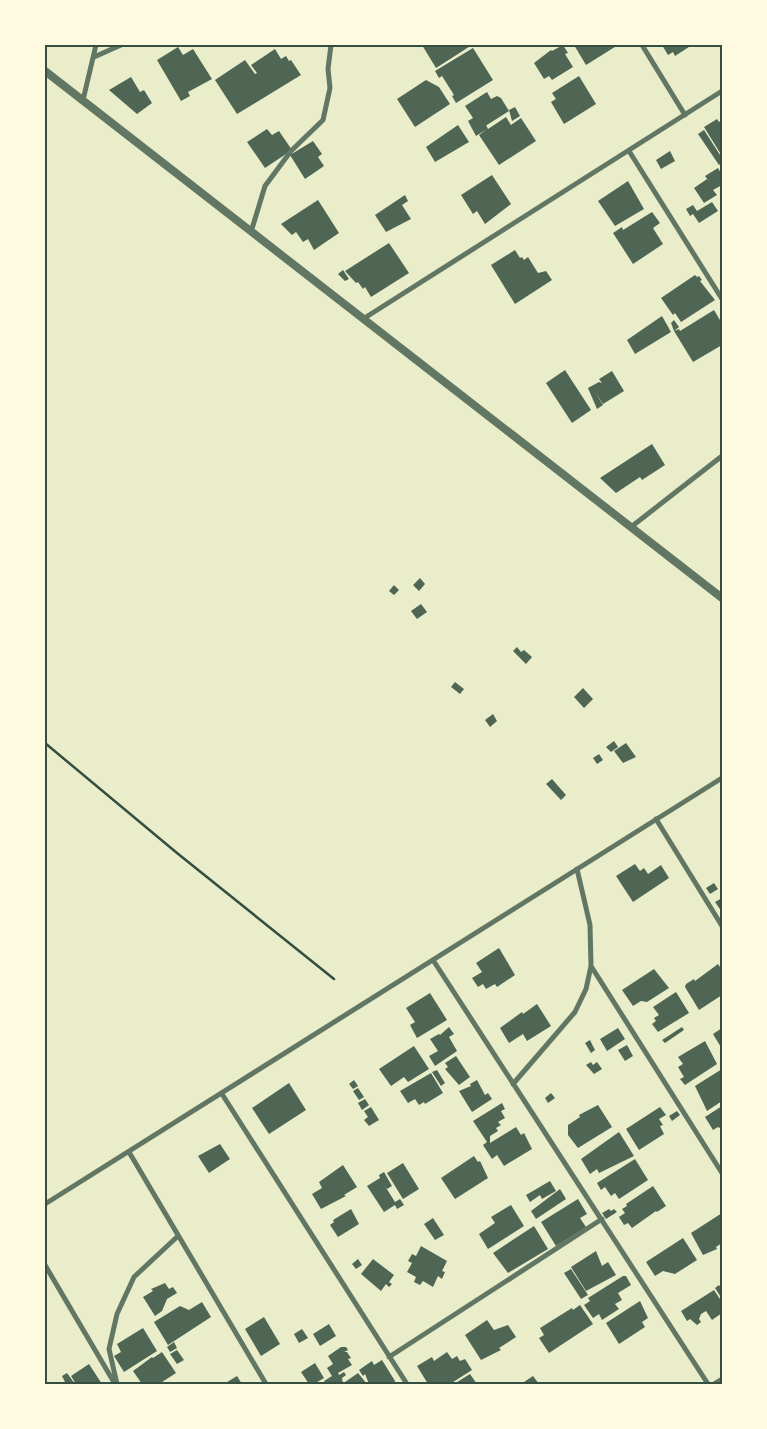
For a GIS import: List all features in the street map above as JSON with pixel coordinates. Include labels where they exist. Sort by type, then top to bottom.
[{"type":"street","points":[[83,100],[96,45]]},
{"type":"street","points":[[94,58],[121,45]]},
{"type":"street","points":[[251,232],[265,186],[291,151],[323,120],[330,88],[328,69],[330,45]]},
{"type":"street","points":[[642,45],[684,115]]},
{"type":"street","points":[[45,71],[722,598]]},
{"type":"street","points":[[363,319],[722,91]]},
{"type":"street","points":[[629,151],[722,299]]},
{"type":"street","points":[[631,527],[722,456]]},
{"type":"street","points":[[45,1204],[722,778]]},
{"type":"street","points":[[656,819],[722,926]]},
{"type":"street","points":[[513,1084],[575,1012],[586,989],[591,966],[590,925],[577,869]]},
{"type":"street","points":[[433,960],[708,1384]]},
{"type":"street","points":[[591,966],[722,1174]]},
{"type":"street","points":[[222,1094],[407,1384]]},
{"type":"street","points":[[129,1152],[266,1384]]},
{"type":"street","points":[[389,1357],[602,1219]]},
{"type":"street","points":[[116,1384],[109,1349],[116,1314],[134,1277],[178,1236]]},
{"type":"street","points":[[45,1265],[116,1384]]},
{"type":"street","points":[[714,1384],[722,1379]]},
{"type":"path","points":[[45,743],[177,853],[334,979]]},
{"type":"building","points":[[422,45],[472,45],[436,68]]},
{"type":"building","points":[[563,45],[568,53],[565,54],[573,67],[552,80],[549,76],[544,79],[534,63],[551,50]]},
{"type":"building","points":[[574,45],[618,45],[586,65]]},
{"type":"building","points":[[662,45],[692,45],[675,56],[673,52],[668,55]]},
{"type":"building","points":[[178,47],[183,55],[193,49],[212,79],[188,92],[190,96],[181,101],[157,60]]},
{"type":"building","points":[[473,48],[493,80],[456,103],[452,96],[454,95],[442,76],[439,78],[435,71]]},
{"type":"building","points":[[275,49],[281,59],[286,56],[289,61],[291,60],[301,75],[237,114],[215,80],[245,60],[255,74],[257,73],[251,65]]},
{"type":"building","points":[[579,76],[596,104],[564,124],[551,102],[556,99],[552,93]]},
{"type":"building","points":[[131,77],[140,92],[144,90],[152,103],[137,114],[109,90]]},
{"type":"building","points":[[426,80],[439,87],[450,104],[415,127],[397,99]]},
{"type":"building","points":[[487,92],[491,99],[497,96],[501,98],[509,111],[486,125],[488,129],[506,117],[511,125],[521,118],[536,141],[499,165],[479,135],[487,129],[476,136],[468,121],[473,118],[465,106]]},
{"type":"building","points":[[515,107],[520,116],[512,121],[509,110]]},
{"type":"building","points":[[717,119],[719,122],[722,120],[722,156],[704,127]]},
{"type":"building","points":[[458,125],[469,142],[435,162],[426,147]]},
{"type":"building","points":[[267,129],[272,135],[279,131],[292,150],[265,168],[247,142]]},
{"type":"building","points":[[704,130],[722,158],[722,163],[719,165],[698,134]]},
{"type":"building","points":[[313,141],[322,154],[318,157],[324,166],[305,179],[290,155]]},
{"type":"building","points":[[670,151],[675,161],[661,169],[656,160]]},
{"type":"building","points":[[718,168],[722,175],[722,185],[713,190],[717,195],[704,203],[694,188],[707,179],[711,184],[705,176]]},
{"type":"building","points":[[492,175],[511,204],[485,224],[477,211],[473,214],[461,195]]},
{"type":"building","points":[[628,181],[644,209],[615,226],[598,201]]},
{"type":"building","points":[[405,195],[408,201],[402,205],[411,219],[386,232],[375,215]]},
{"type":"building","points":[[318,200],[339,233],[314,250],[308,239],[303,242],[296,232],[292,235],[281,224]]},
{"type":"building","points":[[712,202],[718,211],[699,223],[693,214],[690,216],[686,209],[693,205],[697,211]]},
{"type":"building","points":[[652,212],[660,223],[653,228],[663,244],[633,264],[613,233],[622,227],[623,230]]},
{"type":"building","points":[[389,243],[409,273],[371,297],[365,287],[363,289],[345,271]]},
{"type":"building","points":[[515,250],[520,258],[522,257],[524,260],[528,257],[538,273],[546,271],[552,280],[515,304],[491,265]]},
{"type":"building","points":[[343,270],[349,279],[345,281],[338,274]]},
{"type":"building","points":[[695,275],[699,276],[702,280],[700,281],[715,300],[681,322],[675,313],[673,315],[661,298]]},
{"type":"building","points":[[714,310],[720,320],[722,319],[722,345],[693,362],[674,331],[679,329],[680,331]]},
{"type":"building","points":[[662,316],[671,332],[635,354],[627,340]]},
{"type":"building","points":[[674,320],[679,327],[674,331],[671,323]]},
{"type":"building","points":[[565,370],[591,410],[572,423],[546,383]]},
{"type":"building","points":[[612,371],[624,391],[603,404],[595,392],[603,405],[597,409],[588,388],[599,382],[602,383],[599,379]]},
{"type":"building","points":[[652,444],[665,465],[642,480],[640,477],[616,493],[600,478]]},
{"type":"building","points":[[420,578],[425,584],[419,591],[413,585]]},
{"type":"building","points":[[394,585],[399,590],[394,595],[389,591]]},
{"type":"building","points":[[421,604],[427,612],[417,619],[411,611]]},
{"type":"building","points":[[517,647],[521,652],[524,650],[532,657],[526,664],[513,651]]},
{"type":"building","points":[[455,682],[464,689],[460,694],[451,687]]},
{"type":"building","points":[[583,688],[593,699],[584,708],[574,697]]},
{"type":"building","points":[[493,714],[497,721],[490,727],[485,720]]},
{"type":"building","points":[[614,741],[618,747],[611,752],[606,747]]},
{"type":"building","points":[[626,743],[636,757],[623,763],[614,751]]},
{"type":"building","points":[[599,754],[603,760],[597,764],[593,758]]},
{"type":"building","points":[[552,779],[566,795],[561,800],[546,784]]},
{"type":"building","points":[[635,864],[640,871],[644,868],[648,874],[661,865],[669,878],[633,902],[616,876]]},
{"type":"building","points":[[714,883],[718,889],[710,894],[706,888]]},
{"type":"building","points":[[722,898],[722,912],[715,902]]},
{"type":"building","points":[[499,948],[515,975],[497,987],[495,984],[486,989],[483,984],[478,987],[472,978],[482,972],[476,963]]},
{"type":"building","points":[[718,964],[722,970],[722,995],[699,1010],[685,987],[686,984],[694,979],[695,981]]},
{"type":"building","points":[[654,969],[669,988],[647,1002],[641,1001],[633,1006],[622,990]]},
{"type":"building","points":[[676,992],[689,1013],[658,1032],[652,1024],[656,1021],[654,1018],[659,1015],[653,1007]]},
{"type":"building","points":[[430,993],[447,1020],[417,1038],[410,1025],[415,1022],[406,1008]]},
{"type":"building","points":[[537,1004],[551,1026],[527,1041],[523,1034],[509,1043],[500,1028]]},
{"type":"building","points":[[449,1027],[454,1034],[449,1037],[457,1051],[435,1066],[429,1056],[438,1051],[430,1039],[440,1035]]},
{"type":"building","points":[[682,1027],[684,1030],[665,1043],[662,1040]]},
{"type":"building","points":[[618,1028],[625,1039],[607,1051],[600,1039]]},
{"type":"building","points":[[722,1028],[722,1049],[713,1034]]},
{"type":"building","points":[[590,1040],[595,1050],[591,1053],[585,1043]]},
{"type":"building","points":[[705,1041],[717,1064],[685,1085],[680,1079],[684,1077],[678,1067],[683,1064],[678,1057]]},
{"type":"building","points":[[627,1045],[633,1056],[625,1061],[618,1050]]},
{"type":"building","points":[[414,1046],[429,1069],[408,1082],[404,1077],[391,1086],[379,1069]]},
{"type":"building","points":[[456,1056],[470,1077],[459,1085],[445,1069],[448,1067],[445,1063]]},
{"type":"building","points":[[591,1062],[593,1065],[597,1062],[602,1069],[594,1074],[586,1065]]},
{"type":"building","points":[[722,1069],[722,1101],[707,1111],[695,1086]]},
{"type":"building","points":[[437,1070],[445,1083],[441,1086],[432,1072]]},
{"type":"building","points":[[431,1073],[443,1093],[425,1104],[424,1102],[419,1105],[415,1099],[408,1103],[400,1091]]},
{"type":"building","points":[[354,1080],[358,1086],[353,1089],[349,1084]]},
{"type":"building","points":[[477,1080],[485,1095],[488,1093],[492,1099],[472,1112],[459,1091],[471,1086],[470,1084]]},
{"type":"building","points":[[289,1083],[306,1110],[269,1134],[252,1108]]},
{"type":"building","points":[[358,1088],[364,1097],[359,1100],[353,1091]]},
{"type":"building","points":[[551,1093],[555,1098],[548,1103],[545,1098]]},
{"type":"building","points":[[365,1099],[369,1105],[362,1110],[358,1103]]},
{"type":"building","points":[[502,1103],[505,1109],[501,1111],[505,1118],[498,1122],[501,1125],[496,1128],[498,1131],[490,1136],[490,1143],[516,1127],[521,1135],[524,1133],[532,1149],[504,1166],[497,1155],[492,1159],[483,1145],[487,1142],[473,1121]]},
{"type":"building","points":[[598,1105],[612,1127],[578,1148],[568,1135],[568,1125],[580,1117],[579,1115]]},
{"type":"building","points":[[722,1106],[722,1129],[718,1127],[713,1130],[705,1117]]},
{"type":"building","points":[[371,1107],[379,1120],[369,1126],[364,1120],[368,1117],[364,1111]]},
{"type":"building","points":[[660,1107],[666,1115],[659,1119],[663,1125],[660,1126],[664,1134],[639,1150],[626,1129]]},
{"type":"building","points":[[677,1111],[680,1115],[672,1121],[669,1116]]},
{"type":"building","points":[[619,1132],[634,1156],[599,1173],[597,1169],[590,1174],[581,1159]]},
{"type":"building","points":[[220,1144],[230,1159],[209,1173],[198,1156]]},
{"type":"building","points":[[474,1156],[478,1162],[480,1161],[488,1178],[455,1199],[441,1178]]},
{"type":"building","points":[[635,1159],[648,1180],[619,1199],[615,1193],[611,1196],[605,1187],[601,1190],[597,1183]]},
{"type":"building","points":[[403,1163],[419,1189],[403,1199],[387,1173]]},
{"type":"building","points":[[343,1165],[357,1187],[344,1195],[346,1196],[321,1209],[312,1194],[322,1188],[319,1182]]},
{"type":"building","points":[[384,1172],[392,1186],[387,1189],[383,1183],[395,1202],[400,1199],[404,1205],[397,1209],[395,1205],[384,1212],[367,1186],[380,1178],[379,1175]]},
{"type":"building","points":[[550,1181],[556,1191],[542,1199],[540,1195],[530,1202],[526,1195]]},
{"type":"building","points":[[653,1186],[666,1206],[632,1228],[628,1223],[624,1225],[619,1217],[625,1213],[622,1209],[627,1206],[626,1204]]},
{"type":"building","points":[[560,1189],[566,1199],[536,1219],[531,1211]]},
{"type":"building","points":[[578,1199],[587,1214],[580,1218],[586,1227],[556,1246],[541,1222]]},
{"type":"building","points":[[511,1205],[524,1226],[488,1249],[479,1234],[495,1223],[491,1217]]},
{"type":"building","points":[[351,1209],[359,1224],[338,1237],[330,1225],[334,1222],[333,1220]]},
{"type":"building","points":[[609,1209],[611,1211],[614,1209],[617,1212],[606,1219],[602,1213]]},
{"type":"building","points":[[722,1213],[722,1243],[716,1247],[717,1249],[703,1255],[691,1233]]},
{"type":"building","points":[[433,1218],[444,1235],[435,1240],[424,1224]]},
{"type":"building","points":[[534,1226],[548,1249],[508,1273],[493,1253]]},
{"type":"building","points":[[683,1238],[697,1260],[675,1274],[663,1271],[655,1276],[646,1262]]},
{"type":"building","points":[[421,1246],[447,1261],[442,1271],[445,1272],[442,1279],[438,1276],[433,1287],[423,1281],[420,1285],[414,1282],[416,1277],[407,1272],[412,1263],[408,1261],[412,1254],[416,1256]]},
{"type":"building","points":[[596,1251],[602,1266],[608,1262],[616,1275],[586,1291],[571,1267]]},
{"type":"building","points":[[358,1259],[362,1265],[356,1269],[352,1264]]},
{"type":"building","points":[[373,1259],[394,1275],[389,1282],[392,1284],[389,1287],[386,1284],[381,1291],[361,1274]]},
{"type":"building","points":[[571,1269],[588,1295],[581,1299],[564,1273]]},
{"type":"building","points":[[623,1276],[626,1276],[631,1285],[618,1293],[622,1300],[615,1304],[619,1309],[602,1320],[599,1314],[593,1318],[584,1305],[590,1301],[588,1298]]},
{"type":"building","points":[[165,1283],[169,1289],[173,1287],[177,1293],[167,1299],[162,1311],[155,1316],[143,1297],[153,1291],[151,1289]]},
{"type":"building","points":[[719,1285],[722,1290],[722,1299],[715,1288]]},
{"type":"building","points":[[714,1290],[722,1302],[722,1313],[712,1320],[706,1311],[701,1314],[699,1319],[701,1322],[697,1325],[690,1319],[687,1321],[681,1311]]},
{"type":"building","points":[[640,1301],[648,1318],[642,1322],[645,1327],[619,1344],[606,1323]]},
{"type":"building","points":[[202,1302],[211,1317],[168,1345],[154,1322],[180,1306],[189,1310]]},
{"type":"building","points":[[580,1305],[593,1324],[549,1353],[539,1338],[544,1335],[540,1328]]},
{"type":"building","points":[[264,1317],[280,1344],[261,1356],[245,1329]]},
{"type":"building","points":[[487,1320],[494,1330],[508,1325],[516,1337],[499,1348],[501,1350],[481,1360],[465,1335]]},
{"type":"building","points":[[329,1324],[336,1336],[320,1346],[313,1334]]},
{"type":"building","points":[[143,1328],[157,1351],[124,1372],[114,1356],[121,1352],[117,1344]]},
{"type":"building","points":[[302,1329],[308,1338],[299,1343],[294,1334]]},
{"type":"building","points":[[174,1342],[177,1348],[170,1352],[167,1347]]},
{"type":"building","points":[[341,1347],[346,1347],[348,1350],[344,1352],[347,1352],[351,1358],[348,1359],[352,1365],[338,1373],[339,1375],[344,1372],[346,1375],[342,1378],[343,1384],[326,1384],[324,1381],[332,1376],[327,1368],[333,1364],[328,1356]]},
{"type":"building","points":[[177,1350],[184,1360],[177,1364],[170,1354]]},
{"type":"building","points":[[162,1352],[176,1373],[159,1384],[142,1384],[133,1371]]},
{"type":"building","points":[[447,1352],[452,1359],[457,1356],[460,1361],[465,1359],[472,1370],[450,1384],[428,1384],[417,1366],[432,1357],[434,1361]]},
{"type":"building","points":[[382,1360],[395,1381],[394,1384],[369,1384],[365,1374],[363,1376],[359,1370],[372,1361],[374,1365]]},
{"type":"building","points":[[315,1363],[324,1378],[314,1384],[309,1384],[301,1372]]},
{"type":"building","points":[[89,1364],[102,1384],[76,1384],[71,1376]]},
{"type":"building","points":[[67,1373],[75,1384],[66,1384],[62,1376]]},
{"type":"building","points":[[358,1373],[367,1384],[346,1384],[345,1382]]},
{"type":"building","points":[[470,1374],[477,1384],[454,1384]]},
{"type":"building","points":[[237,1376],[242,1384],[224,1384]]},
{"type":"building","points":[[533,1376],[539,1384],[521,1384]]}]
